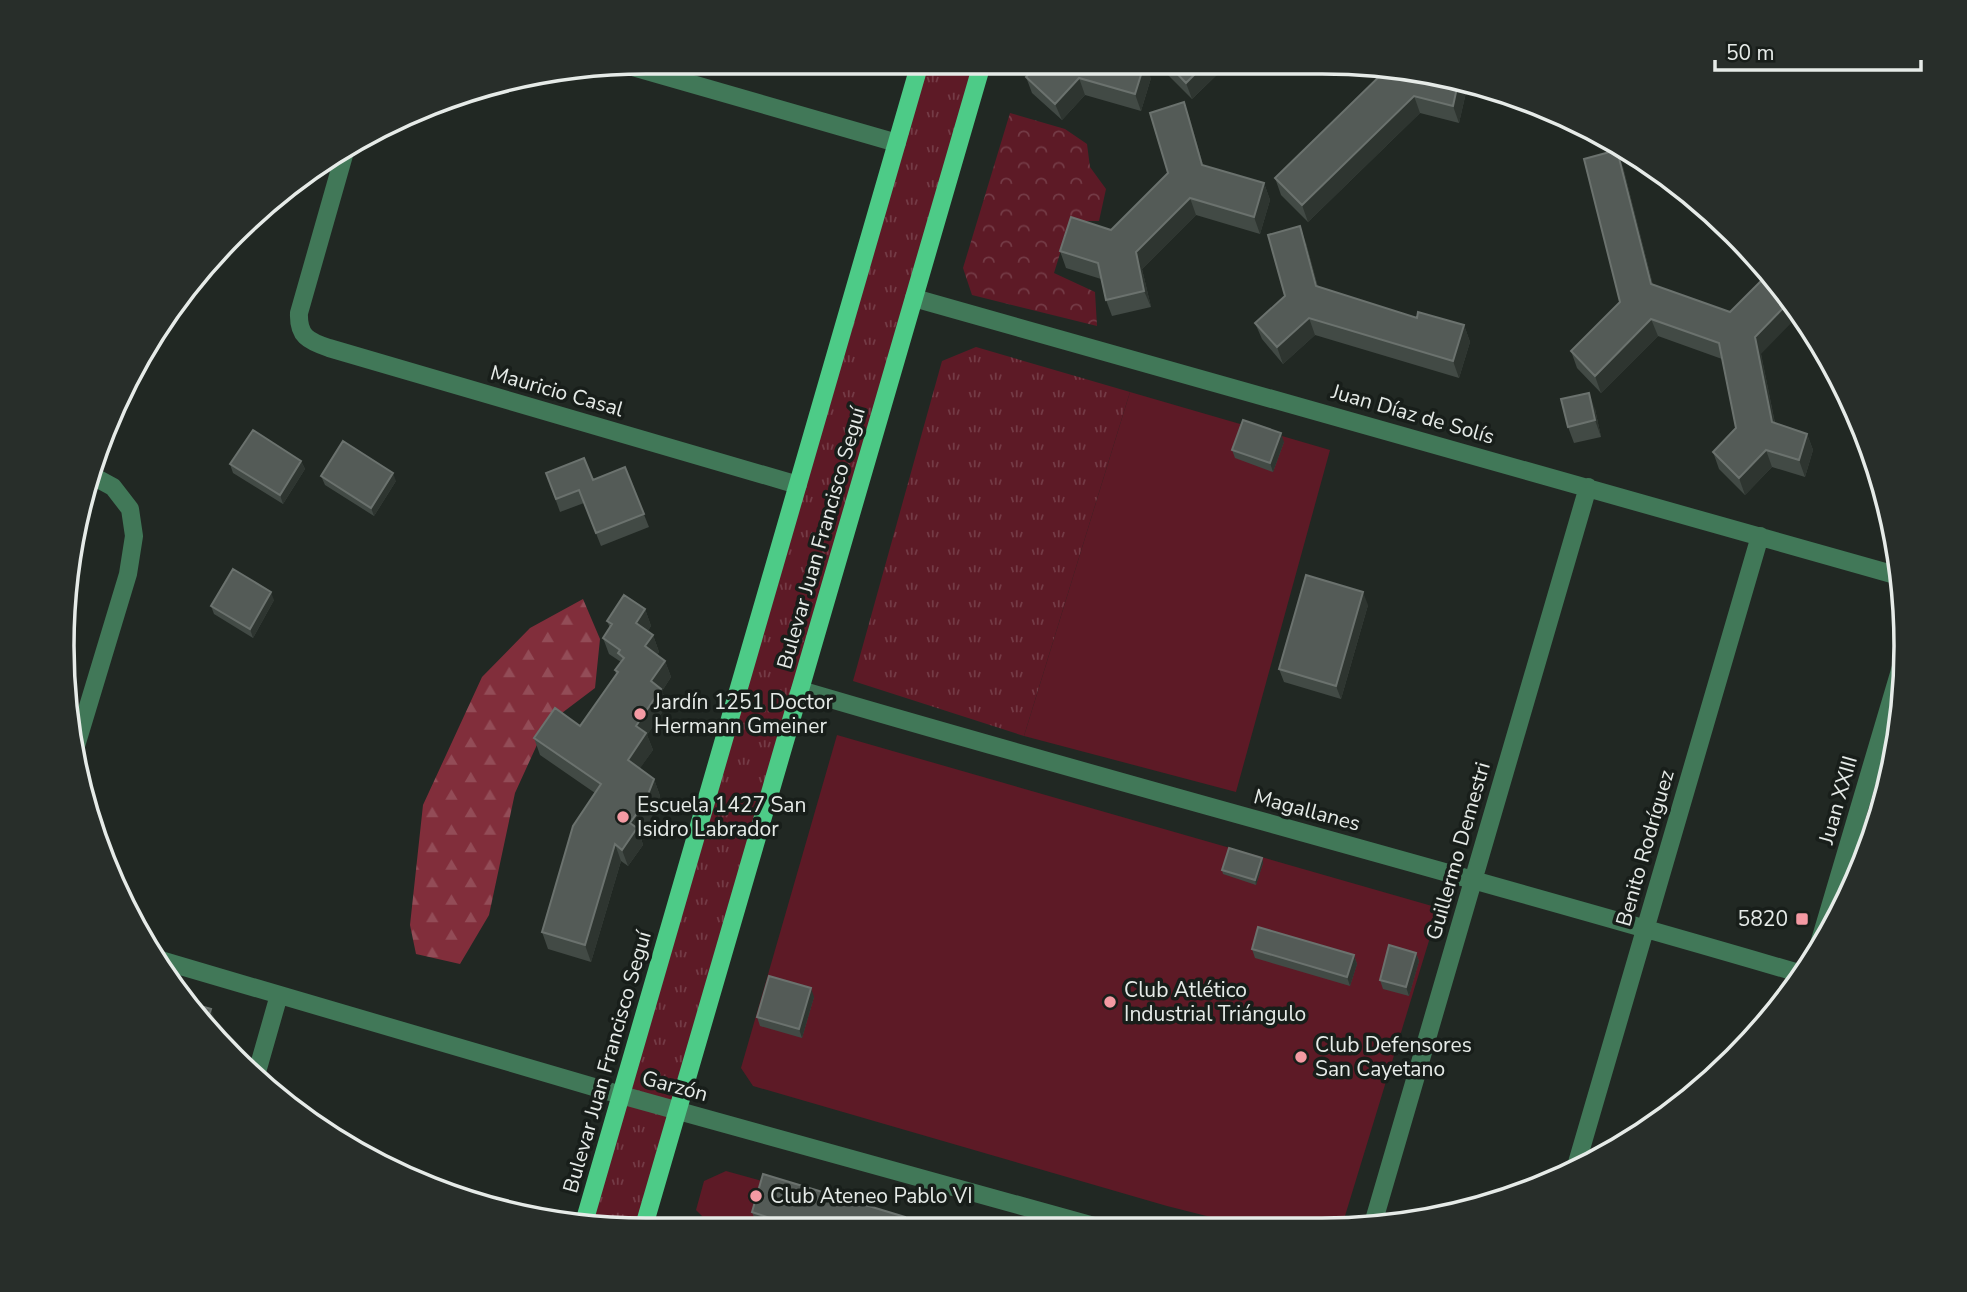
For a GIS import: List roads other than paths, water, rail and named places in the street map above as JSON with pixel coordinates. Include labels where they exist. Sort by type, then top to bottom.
[{"type":"main road","name":"Bulevar Juan Francisco Seguí","points":[[586,1215],[917,74]]},
{"type":"main road","name":"Bulevar Juan Francisco Seguí","points":[[646,1218],[979,74]]},
{"type":"street","points":[[657,74],[897,143]]},
{"type":"street","name":"Mauricio Casal","points":[[342,161],[299,313],[298,329],[305,338],[329,348],[798,485]]},
{"type":"street","name":"Juan Díaz de Solís","points":[[914,298],[1889,573]]},
{"type":"street","points":[[80,732],[128,574],[134,536],[130,509],[113,487],[99,479]]},
{"type":"street","name":"Guillermo Demestri","points":[[1374,1216],[1588,487]]},
{"type":"street","name":"Benito Rodríguez","points":[[1578,1157],[1760,536]]},
{"type":"street","name":"Magallanes","points":[[800,690],[1061,767],[1474,878],[1792,971]]},
{"type":"street","name":"Juan XXIII","points":[[1830,907],[1890,702]]},
{"type":"street","name":"Garzón","points":[[169,963],[621,1095],[1065,1218]]},
{"type":"street","points":[[259,1067],[279,995]]},
{"type":"place","name":"Jardín 1251 Doctor Hermann Gmeiner","points":[[640,714]]},
{"type":"place","name":"Escuela 1427 San Isidro Labrador","points":[[623,817]]},
{"type":"place","name":"5820","points":[[1802,919]]},
{"type":"place","name":"Club Atlético Industrial Triángulo","points":[[1110,1002]]},
{"type":"place","name":"Club Defensores San Cayetano","points":[[1301,1057]]},
{"type":"place","name":"Club Ateneo Pablo VI","points":[[756,1196]]}]
